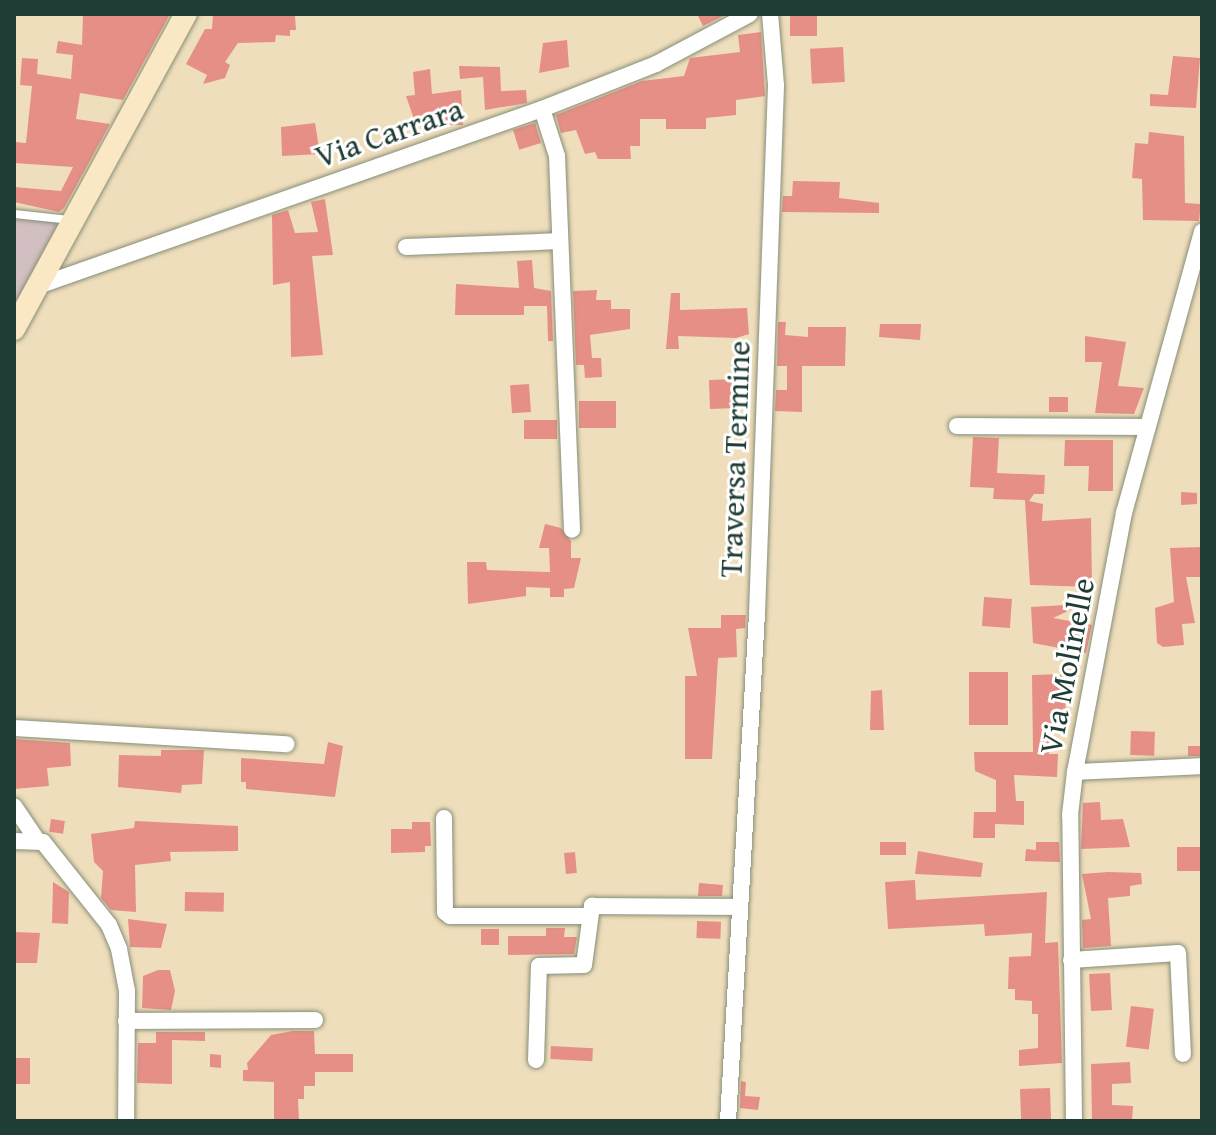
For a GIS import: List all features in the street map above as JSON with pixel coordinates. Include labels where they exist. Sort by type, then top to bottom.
[{"type":"street","points":[[14,329],[186,14]]},
{"type":"street","name":"Via Carrara","points":[[38,286],[542,109],[656,64],[750,14]]},
{"type":"street","name":"Traversa Termine","points":[[728,1121],[757,614],[776,85],[770,14]]},
{"type":"street","points":[[542,109],[557,156],[572,530]]},
{"type":"street","name":"Via Molinelle","points":[[1074,1121],[1071,960],[1075,772],[1146,427],[1202,232]]},
{"type":"street","points":[[406,247],[560,241]]},
{"type":"street","points":[[957,426],[1146,427]]},
{"type":"street","points":[[14,728],[287,744]]},
{"type":"street","points":[[1075,772],[1202,766]]},
{"type":"street","points":[[14,806],[37,840],[58,858],[109,925],[127,991],[126,1121]]},
{"type":"street","points":[[444,818],[450,916],[588,916]]},
{"type":"street","points":[[14,841],[37,840]]},
{"type":"street","points":[[536,1060],[539,966],[584,965],[588,916],[592,906],[740,907]]},
{"type":"street","points":[[1071,960],[1178,953],[1183,1054]]},
{"type":"street","points":[[126,1021],[315,1020]]},
{"type":"lane","points":[[14,214],[71,220]]},
{"type":"shaded area","points":[[14,217],[63,223],[14,309]]},
{"type":"building","points":[[83,14],[170,14],[123,100],[80,93],[76,119],[110,124],[64,208],[59,212],[14,202],[14,187],[61,191],[73,167],[14,163],[14,142],[26,143],[32,86],[20,85],[22,58],[38,59],[37,74],[71,79],[73,55],[56,53],[58,41],[82,45]]},
{"type":"building","points":[[213,14],[287,14],[295,16],[296,30],[290,30],[290,36],[276,35],[275,42],[238,43],[225,62],[230,65],[225,78],[203,84],[207,75],[186,64],[205,29],[212,29]]},
{"type":"building","points":[[697,14],[727,14],[703,26]]},
{"type":"building","points":[[790,14],[817,14],[817,36],[790,36]]},
{"type":"building","points":[[761,32],[765,96],[736,100],[736,115],[706,118],[706,129],[666,129],[666,119],[640,119],[640,146],[630,146],[631,159],[598,159],[595,152],[585,154],[576,130],[561,133],[556,115],[642,81],[684,76],[690,58],[740,52],[738,35]]},
{"type":"building","points":[[567,40],[569,67],[539,73],[543,43]]},
{"type":"building","points":[[843,47],[845,82],[812,84],[810,49]]},
{"type":"building","points":[[1173,56],[1200,58],[1196,108],[1150,106],[1150,94],[1168,95]]},
{"type":"building","points":[[459,66],[500,67],[501,91],[526,90],[527,103],[485,110],[483,77],[460,79]]},
{"type":"building","points":[[430,69],[432,94],[461,90],[463,125],[416,125],[406,96],[415,95],[413,72]]},
{"type":"building","points":[[315,123],[320,154],[282,156],[281,127]]},
{"type":"building","points":[[535,123],[541,143],[519,150],[513,130]]},
{"type":"building","points":[[1149,132],[1184,136],[1185,203],[1201,204],[1199,221],[1143,220],[1142,179],[1132,178],[1135,143],[1148,144]]},
{"type":"building","points":[[793,181],[840,182],[839,198],[879,203],[879,213],[782,212],[783,196],[792,196]]},
{"type":"building","points":[[325,199],[333,255],[312,256],[323,355],[291,357],[290,282],[273,285],[272,215],[288,210],[295,233],[318,232],[311,202]]},
{"type":"building","points":[[532,260],[534,288],[551,291],[553,341],[548,341],[547,306],[524,306],[524,315],[455,315],[456,284],[519,288],[517,261]]},
{"type":"building","points":[[597,290],[596,300],[611,300],[611,309],[630,309],[630,329],[590,335],[592,358],[601,358],[602,377],[585,378],[584,365],[576,365],[573,291]]},
{"type":"building","points":[[671,293],[680,293],[680,310],[747,308],[749,334],[736,338],[678,336],[679,349],[666,349]]},
{"type":"building","points":[[778,322],[786,322],[785,335],[808,337],[808,327],[846,327],[845,366],[802,366],[802,412],[775,411],[776,390],[787,390],[787,366],[777,366]]},
{"type":"building","points":[[880,324],[921,324],[920,340],[879,337]]},
{"type":"building","points":[[1085,336],[1126,342],[1118,386],[1144,388],[1134,414],[1095,413],[1102,362],[1085,362]]},
{"type":"building","points":[[735,379],[741,401],[737,408],[710,409],[709,380]]},
{"type":"building","points":[[529,384],[531,412],[512,413],[510,385]]},
{"type":"building","points":[[1049,397],[1068,397],[1068,412],[1049,412]]},
{"type":"building","points":[[579,401],[616,401],[616,428],[579,428]]},
{"type":"building","points":[[524,420],[557,420],[557,439],[524,439]]},
{"type":"building","points":[[973,437],[999,438],[997,473],[1045,475],[1044,494],[1034,494],[1029,501],[1043,504],[1042,521],[1091,518],[1092,587],[1030,585],[1025,500],[993,499],[994,488],[970,487]]},
{"type":"building","points":[[1065,440],[1113,440],[1113,491],[1088,491],[1089,466],[1064,466]]},
{"type":"building","points":[[1181,492],[1197,493],[1197,504],[1181,505]]},
{"type":"building","points":[[545,524],[561,528],[571,541],[571,558],[581,558],[574,588],[564,589],[564,597],[550,597],[550,588],[526,587],[526,596],[468,604],[467,562],[486,562],[487,570],[550,572],[549,548],[539,548]]},
{"type":"building","points":[[1202,547],[1202,577],[1186,577],[1195,623],[1182,624],[1184,645],[1163,647],[1157,643],[1155,608],[1174,602],[1170,548]]},
{"type":"building","points":[[984,597],[1012,599],[1010,628],[982,626]]},
{"type":"building","points":[[1083,604],[1053,618],[1092,625],[1086,653],[1033,643],[1031,607]]},
{"type":"building","points":[[721,615],[746,615],[745,628],[736,629],[737,657],[718,658],[712,759],[685,759],[685,676],[697,676],[688,628],[721,628]]},
{"type":"building","points":[[969,672],[1008,672],[1008,725],[969,725]]},
{"type":"building","points":[[1065,674],[1066,732],[1049,733],[1049,754],[1058,754],[1057,777],[1014,775],[1016,801],[1024,801],[1024,825],[995,824],[995,838],[973,838],[974,812],[996,812],[996,780],[975,771],[974,752],[1033,752],[1032,675]]},
{"type":"building","points":[[882,690],[884,730],[870,730],[871,691]]},
{"type":"building","points":[[1131,731],[1155,732],[1154,756],[1130,755]]},
{"type":"building","points":[[14,739],[70,743],[71,766],[47,768],[49,786],[14,789]]},
{"type":"building","points":[[328,742],[343,746],[335,797],[246,789],[246,782],[241,782],[241,758],[324,764]]},
{"type":"building","points":[[1188,746],[1202,746],[1202,756],[1188,756]]},
{"type":"building","points":[[161,750],[204,750],[202,784],[182,785],[181,793],[118,787],[119,755],[161,756]]},
{"type":"building","points":[[1100,802],[1101,820],[1123,819],[1130,847],[1081,849],[1083,803]]},
{"type":"building","points":[[51,819],[65,821],[63,834],[49,832]]},
{"type":"building","points":[[135,821],[238,826],[238,851],[170,852],[171,861],[135,865],[136,912],[111,910],[101,898],[103,871],[94,862],[91,834],[134,828]]},
{"type":"building","points":[[412,822],[430,822],[431,846],[425,846],[425,852],[391,853],[391,829],[412,829]]},
{"type":"building","points":[[880,842],[906,842],[906,855],[880,855]]},
{"type":"building","points":[[1036,842],[1059,842],[1060,862],[1025,861],[1026,849],[1036,850]]},
{"type":"building","points":[[1177,847],[1202,847],[1202,871],[1177,871]]},
{"type":"building","points":[[918,851],[983,863],[981,877],[915,874]]},
{"type":"building","points":[[575,852],[577,873],[566,874],[564,853]]},
{"type":"building","points":[[1141,873],[1142,884],[1130,886],[1130,896],[1108,898],[1111,946],[1083,948],[1082,920],[1091,919],[1082,874]]},
{"type":"building","points":[[915,880],[916,900],[1047,892],[1045,943],[1058,942],[1062,1063],[1019,1066],[1019,1050],[1038,1048],[1038,1014],[1032,1014],[1032,1001],[1015,1000],[1015,989],[1008,989],[1009,957],[1031,956],[1032,933],[985,936],[984,924],[888,929],[885,882]]},
{"type":"building","points":[[53,882],[69,892],[68,924],[52,923]]},
{"type":"building","points":[[699,883],[723,885],[722,896],[698,896]]},
{"type":"building","points":[[185,892],[224,893],[224,912],[185,911]]},
{"type":"building","points":[[128,919],[167,924],[161,948],[130,947]]},
{"type":"building","points":[[697,921],[721,922],[720,939],[696,938]]},
{"type":"building","points":[[546,928],[565,928],[564,937],[577,937],[574,954],[508,955],[508,936],[546,936]]},
{"type":"building","points":[[481,929],[499,929],[499,945],[481,945]]},
{"type":"building","points":[[14,932],[40,933],[37,963],[14,963]]},
{"type":"building","points":[[158,970],[170,970],[175,991],[171,1010],[142,1008],[143,976]]},
{"type":"building","points":[[1110,973],[1112,1010],[1091,1011],[1089,974]]},
{"type":"building","points":[[1131,1006],[1154,1009],[1149,1049],[1126,1047]]},
{"type":"building","points":[[314,1031],[315,1054],[353,1054],[353,1072],[315,1072],[315,1086],[304,1086],[304,1099],[298,1099],[299,1121],[274,1121],[274,1082],[243,1081],[243,1070],[248,1070],[247,1063],[271,1035]]},
{"type":"building","points":[[156,1032],[205,1032],[205,1041],[172,1040],[172,1084],[137,1083],[138,1043],[156,1043]]},
{"type":"building","points":[[551,1046],[593,1048],[592,1061],[550,1059]]},
{"type":"building","points":[[210,1054],[221,1055],[221,1068],[210,1067]]},
{"type":"building","points":[[14,1058],[30,1058],[30,1084],[14,1084]]},
{"type":"building","points":[[1130,1062],[1131,1083],[1112,1084],[1112,1105],[1133,1106],[1132,1121],[1092,1121],[1091,1064]]},
{"type":"building","points":[[741,1081],[746,1082],[745,1096],[760,1097],[758,1110],[740,1108]]},
{"type":"building","points":[[1050,1088],[1051,1121],[1021,1121],[1020,1089]]}]
